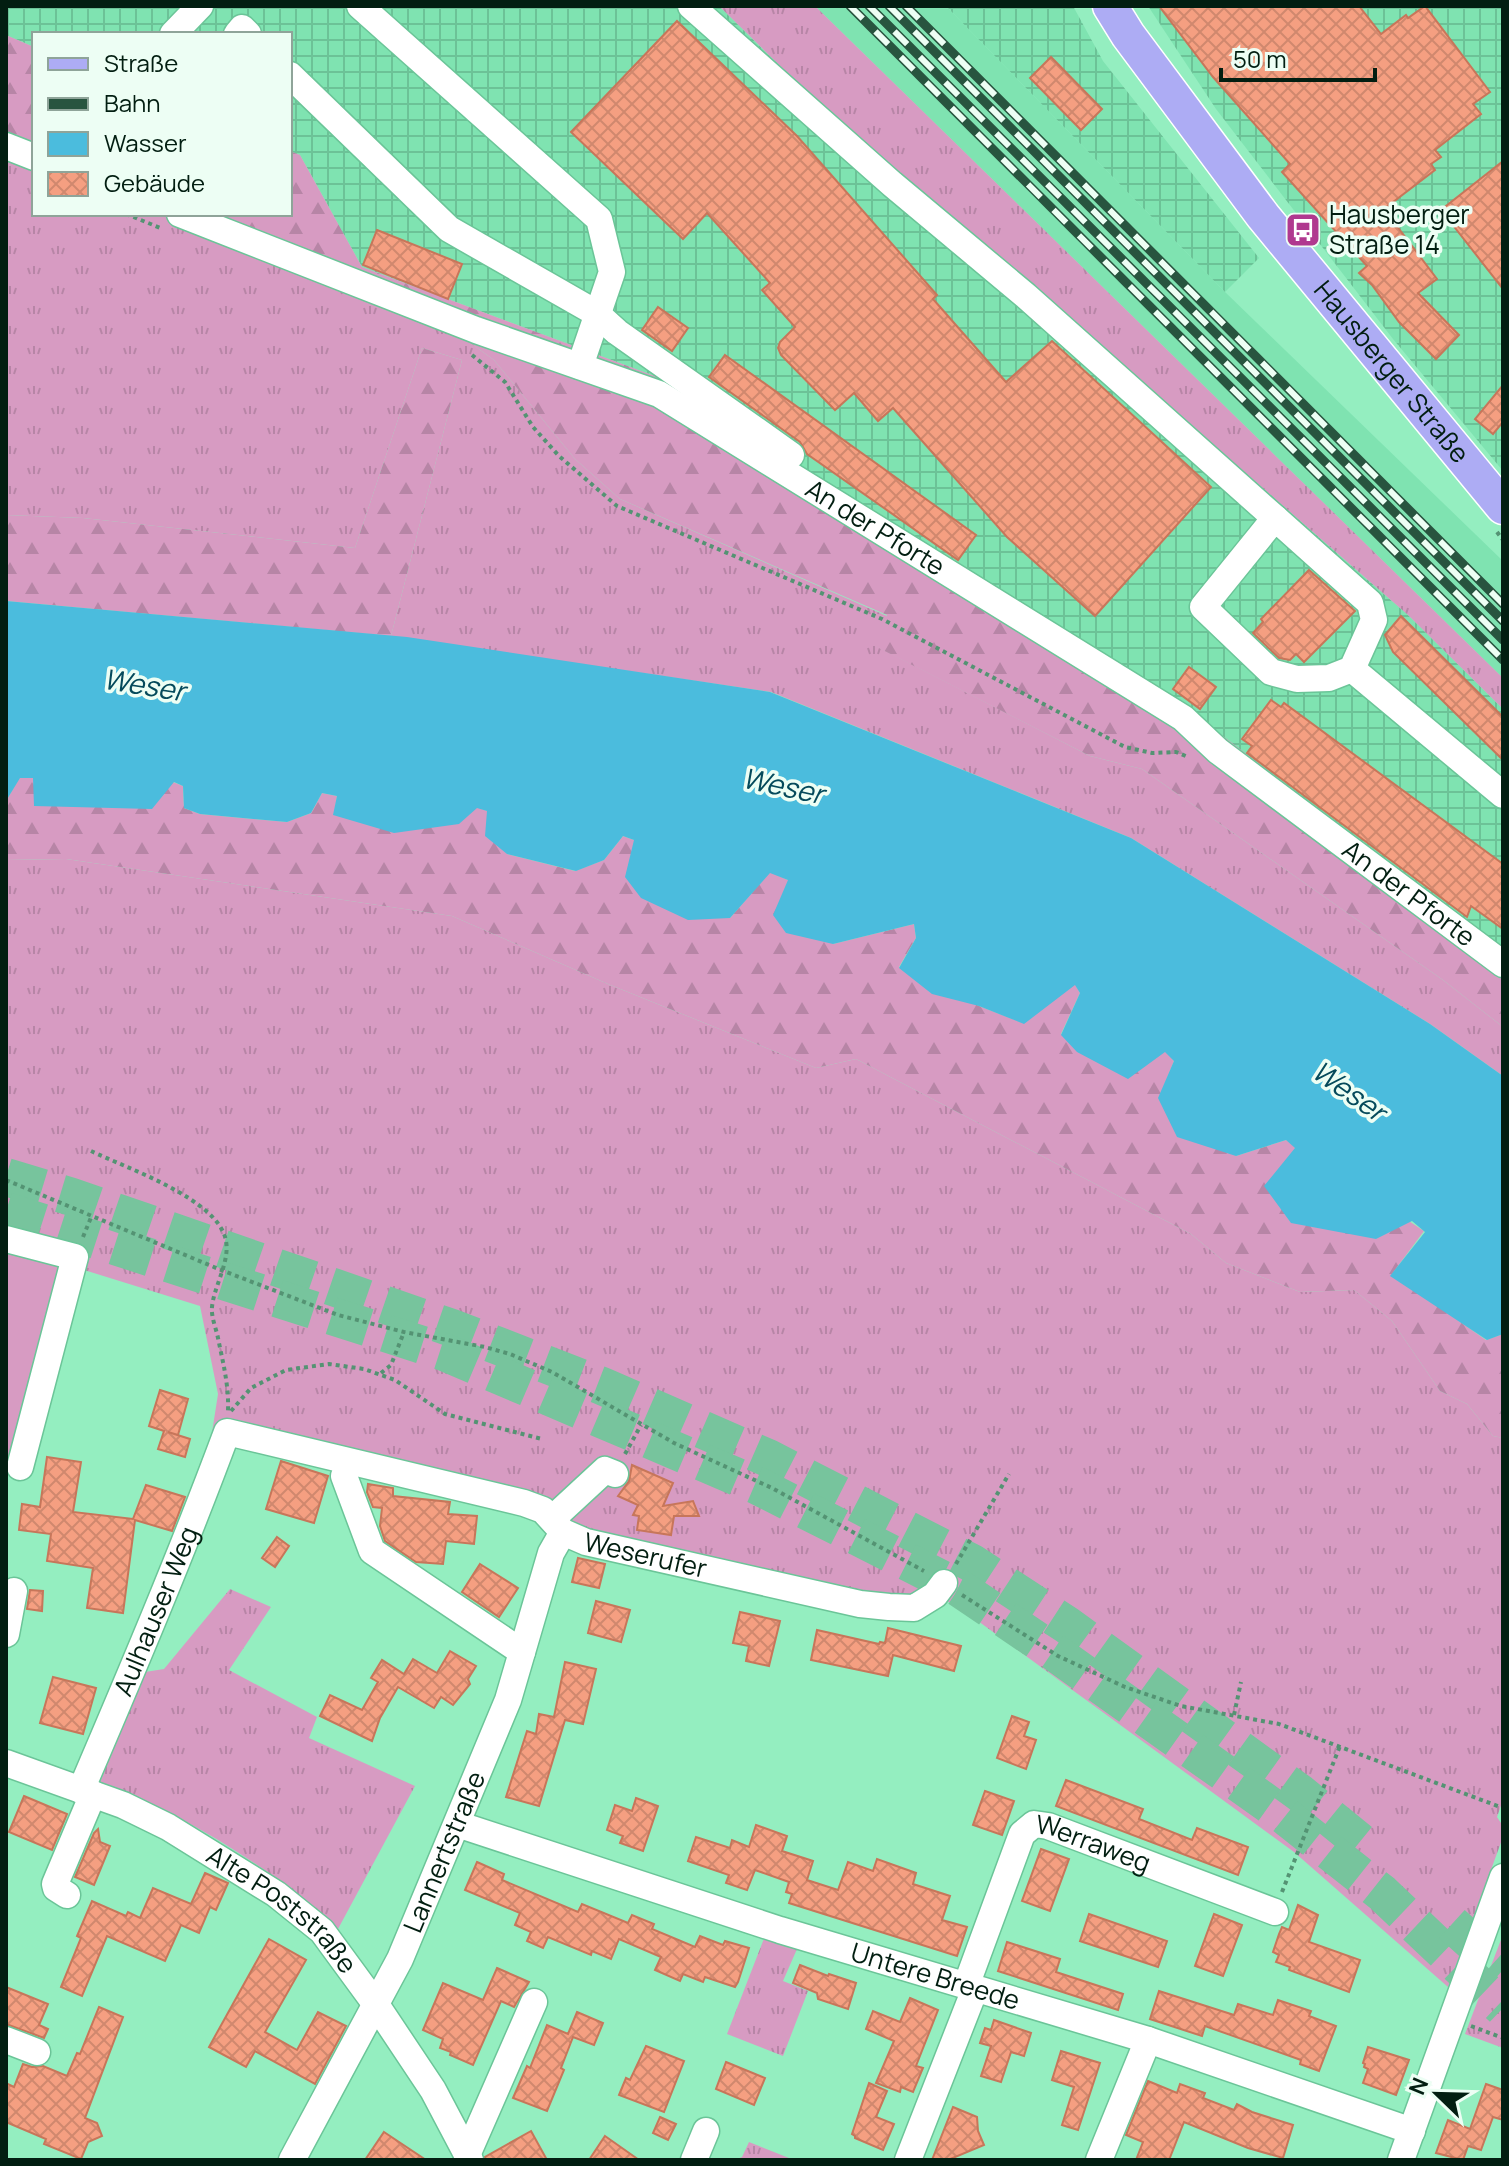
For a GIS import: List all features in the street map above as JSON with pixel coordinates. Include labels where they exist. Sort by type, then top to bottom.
[{"type":"main road","name":"Hausberger Straße","points":[[1110,6],[1263,216],[1503,507]]},
{"type":"street","points":[[175,32],[200,6]]},
{"type":"street","points":[[360,6],[599,219],[612,272],[580,366]]},
{"type":"street","points":[[691,6],[880,173],[1026,296],[1275,518],[1370,603],[1374,620],[1352,669],[1329,678],[1297,679],[1271,672],[1203,607],[1275,518]]},
{"type":"street","points":[[292,77],[449,229],[596,313],[617,332],[809,468],[834,501]]},
{"type":"street","points":[[6,146],[32,156]]},
{"type":"street","name":"An der Pforte","points":[[185,216],[476,330],[659,394],[1183,718],[1218,751],[1503,964]]},
{"type":"street","points":[[1352,669],[1503,795]]},
{"type":"street","points":[[6,1239],[78,1250],[20,1467]]},
{"type":"street","name":"Weserufer","points":[[227,1432],[524,1503],[543,1510],[557,1525],[586,1542],[860,1604],[914,1608],[935,1595],[944,1583]]},
{"type":"street","name":"Aulhauser Weg","points":[[67,1895],[55,1884],[152,1616],[187,1541],[227,1432]]},
{"type":"street","points":[[557,1525],[605,1470],[614,1473]]},
{"type":"street","points":[[344,1476],[372,1551],[522,1652]]},
{"type":"street","name":"Lannertstraße","points":[[292,2160],[377,2006],[457,1824],[508,1700],[557,1525]]},
{"type":"street","points":[[6,1634],[14,1591]]},
{"type":"street","name":"Alte Poststraße","points":[[6,1763],[123,1805],[168,1827],[276,1894],[322,1931],[433,2090],[468,2158]]},
{"type":"street","name":"Untere Breede","points":[[457,1824],[780,1930],[1148,2040],[1412,2131]]},
{"type":"street","name":"Werraweg","points":[[971,1988],[1022,1834],[1034,1824],[1048,1826],[1275,1912]]},
{"type":"street","points":[[1401,2160],[1503,1877]]},
{"type":"street","points":[[908,2160],[971,1988]]},
{"type":"street","points":[[468,2158],[534,2002]]},
{"type":"street","points":[[6,2040],[37,2052]]},
{"type":"street","points":[[1099,2160],[1148,2040]]},
{"type":"street","points":[[694,2160],[706,2131]]},
{"type":"path","points":[[476,330],[469,353],[505,382],[533,427],[559,456],[617,506],[882,619],[1125,747],[1152,753],[1176,752],[1209,765],[1218,751]]},
{"type":"path","points":[[91,1151],[176,1192],[201,1206],[218,1221],[226,1240],[211,1310],[229,1386],[228,1414],[251,1388],[286,1370],[329,1364],[383,1374],[391,1365],[404,1332]]},
{"type":"path","points":[[6,1180],[338,1315],[510,1354],[552,1372],[641,1425],[818,1513],[944,1583],[1058,1656],[1125,1687],[1181,1706],[1279,1724],[1503,1808]]},
{"type":"path","points":[[78,1250],[92,1214]]},
{"type":"path","points":[[374,1373],[395,1380],[445,1414],[542,1439]]},
{"type":"path","points":[[614,1473],[641,1425]]},
{"type":"path","points":[[944,1583],[1009,1474]]},
{"type":"path","points":[[1234,1715],[1241,1682]]},
{"type":"path","points":[[1275,1912],[1340,1746]]},
{"type":"path","points":[[1452,2019],[1503,2038]]},
{"type":"shaded area","points":[[6,6],[719,6],[824,109],[1408,615],[1503,709],[1503,949],[660,378],[362,267],[300,155],[292,152],[292,32],[32,32],[32,46],[6,35]]},
{"type":"shaded area","points":[[815,6],[946,6],[1225,292],[1503,561],[1503,678]]},
{"type":"shaded area","points":[[946,6],[1073,6],[1103,61],[1259,258],[1225,292]]},
{"type":"shaded area","points":[[1148,6],[1503,6],[1503,471],[1393,339],[1216,109]]},
{"type":"green space","points":[[719,6],[815,6],[1503,678],[1503,709],[1408,615],[820,105]]},
{"type":"green space","points":[[6,35],[32,46],[32,141],[6,131]]},
{"type":"green space","points":[[6,131],[32,141],[32,216],[222,216],[477,316],[469,342],[494,360],[575,459],[620,499],[887,616],[876,646],[1090,756],[1142,769],[1443,980],[1503,1027],[1503,1076],[1430,1024],[1131,838],[771,692],[391,636],[462,360],[422,348],[355,548],[83,518],[6,515]]},
{"type":"green space","points":[[292,152],[300,155],[362,267],[660,378],[1190,711],[1503,949],[1503,1027],[1443,980],[1142,769],[1090,756],[875,646],[887,615],[620,499],[575,459],[494,360],[469,342],[477,316],[222,216],[292,216]]},
{"type":"green space","points":[[422,348],[462,360],[391,636],[6,601],[6,515],[83,518],[355,548]]},
{"type":"green space","points":[[20,777],[34,778],[34,805],[173,782],[183,786],[184,808],[200,814],[287,822],[311,813],[322,793],[337,796],[334,815],[477,807],[487,811],[507,854],[575,871],[604,860],[623,836],[634,840],[730,918],[770,872],[788,880],[833,944],[914,924],[916,938],[899,967],[979,1006],[1023,1023],[1075,984],[1080,993],[1061,1034],[1166,1051],[1174,1061],[1159,1098],[1236,1156],[1286,1140],[1424,1231],[1392,1274],[1486,1340],[1503,1334],[1503,1438],[1493,1436],[1467,1404],[1440,1391],[1392,1321],[1354,1290],[1300,1292],[1226,1263],[1191,1234],[856,1059],[816,1068],[608,984],[452,916],[66,859],[6,860],[6,801]]},
{"type":"green space","points":[[66,859],[452,916],[608,984],[816,1068],[856,1059],[1191,1234],[1226,1263],[1300,1292],[1354,1290],[1392,1321],[1440,1391],[1467,1404],[1493,1436],[1503,1438],[1503,1800],[1497,1817],[1503,1826],[1503,1837],[1448,1987],[1294,1852],[952,1602],[867,1603],[565,1536],[534,1505],[211,1439],[218,1394],[200,1306],[6,1249],[6,860]]},
{"type":"green space","points":[[6,1249],[68,1265],[11,1471],[6,1470]]},
{"type":"green space","points":[[230,1589],[271,1607],[229,1670],[317,1717],[309,1738],[415,1786],[338,1929],[285,1885],[226,1845],[163,1810],[100,1782],[145,1672],[164,1669]]},
{"type":"green space","points":[[765,1936],[797,1949],[783,1981],[808,1991],[783,2056],[727,2034]]},
{"type":"green space","points":[[1503,1937],[1503,2048],[1465,2034]]},
{"type":"green space","points":[[749,2142],[794,2160],[735,2160],[742,2157]]},
{"type":"water","name":"Weser","points":[[6,601],[407,637],[770,692],[1131,838],[1430,1024],[1503,1076],[1503,1334],[1487,1340],[1390,1276],[1425,1232],[1412,1221],[1376,1239],[1291,1223],[1264,1186],[1295,1148],[1286,1140],[1236,1156],[1177,1137],[1158,1098],[1174,1061],[1165,1052],[1128,1079],[1077,1052],[1061,1035],[1080,993],[1075,985],[1024,1024],[979,1006],[932,994],[899,968],[916,938],[914,924],[833,944],[786,933],[773,915],[788,880],[770,873],[730,918],[688,920],[641,898],[625,877],[634,840],[623,836],[604,860],[576,871],[507,854],[485,836],[487,811],[477,808],[459,824],[394,833],[333,815],[337,796],[322,793],[311,813],[287,822],[200,814],[184,808],[183,786],[174,782],[152,809],[34,806],[33,778],[20,778],[6,801]]},
{"type":"building","points":[[1159,6],[1359,6],[1381,34],[1406,15],[1408,18],[1425,6],[1490,92],[1473,104],[1481,114],[1435,150],[1441,157],[1431,164],[1435,170],[1384,209],[1437,279],[1418,293],[1459,335],[1436,359],[1399,322],[1372,285],[1359,273],[1367,266],[1282,172],[1290,164],[1213,77]]},
{"type":"building","points":[[677,21],[797,136],[937,295],[933,299],[1006,382],[1052,341],[1211,487],[1095,616],[1007,537],[893,408],[878,421],[854,393],[835,410],[781,355],[778,348],[780,342],[795,327],[762,290],[770,283],[707,213],[683,239],[571,132]]},
{"type":"building","points":[[1051,57],[1102,109],[1081,130],[1030,78]]},
{"type":"building","points":[[1503,161],[1503,289],[1441,210]]},
{"type":"building","points":[[377,230],[462,264],[448,299],[363,265]]},
{"type":"building","points":[[658,307],[688,328],[672,351],[642,330]]},
{"type":"building","points":[[725,355],[976,535],[958,560],[807,454],[800,442],[709,377]]},
{"type":"building","points":[[1503,385],[1503,422],[1493,434],[1475,419]]},
{"type":"building","points":[[1309,570],[1355,611],[1304,662],[1296,654],[1290,660],[1279,658],[1253,633],[1263,622],[1261,619]]},
{"type":"building","points":[[1401,616],[1503,717],[1503,760],[1393,652],[1385,635]]},
{"type":"building","points":[[1189,667],[1216,687],[1200,709],[1173,689]]},
{"type":"building","points":[[1271,700],[1281,707],[1284,703],[1503,864],[1503,929],[1471,906],[1467,917],[1247,753],[1252,746],[1242,739]]},
{"type":"building","points":[[160,1390],[188,1399],[178,1435],[168,1432],[190,1439],[185,1457],[158,1449],[164,1431],[149,1426]]},
{"type":"building","points":[[47,1457],[81,1462],[73,1512],[133,1519],[146,1485],[185,1497],[172,1531],[135,1520],[123,1613],[87,1608],[93,1568],[47,1561],[51,1534],[19,1530],[22,1504],[40,1507]]},
{"type":"building","points":[[281,1461],[328,1476],[314,1523],[266,1509]]},
{"type":"building","points":[[632,1465],[673,1483],[663,1506],[693,1501],[699,1516],[674,1516],[671,1535],[637,1530],[639,1516],[633,1515],[638,1505],[618,1496],[629,1481]]},
{"type":"building","points":[[368,1484],[393,1488],[393,1496],[450,1502],[448,1514],[477,1516],[474,1544],[446,1541],[443,1564],[416,1562],[385,1541],[380,1526],[382,1508],[373,1507],[367,1492]]},
{"type":"building","points":[[277,1537],[289,1546],[275,1567],[262,1558]]},
{"type":"building","points":[[578,1558],[605,1564],[599,1588],[572,1582]]},
{"type":"building","points":[[480,1564],[518,1588],[499,1617],[462,1592]]},
{"type":"building","points":[[30,1590],[43,1591],[42,1611],[27,1609]]},
{"type":"building","points":[[596,1601],[630,1610],[621,1642],[588,1633]]},
{"type":"building","points":[[740,1612],[780,1621],[769,1666],[746,1661],[749,1646],[733,1643]]},
{"type":"building","points":[[888,1628],[961,1646],[954,1671],[893,1655],[888,1676],[811,1660],[817,1630],[879,1644],[885,1643]]},
{"type":"building","points":[[450,1651],[476,1666],[468,1679],[470,1684],[453,1705],[441,1697],[434,1708],[398,1687],[380,1718],[372,1741],[320,1716],[330,1695],[362,1710],[378,1682],[371,1678],[382,1660],[404,1674],[413,1659],[437,1673]]},
{"type":"building","points":[[565,1662],[596,1669],[583,1724],[565,1720],[539,1806],[506,1797],[527,1731],[536,1734],[539,1714],[554,1717]]},
{"type":"building","points":[[53,1677],[96,1688],[83,1734],[40,1723]]},
{"type":"building","points":[[1012,1716],[1029,1722],[1024,1736],[1036,1740],[1026,1769],[997,1758]]},
{"type":"building","points":[[1066,1780],[1143,1809],[1139,1819],[1192,1840],[1197,1828],[1248,1847],[1238,1875],[1056,1806]]},
{"type":"building","points":[[985,1791],[1014,1801],[1002,1835],[973,1825]]},
{"type":"building","points":[[24,1796],[67,1814],[52,1850],[9,1832]]},
{"type":"building","points":[[636,1798],[658,1806],[643,1851],[620,1843],[623,1836],[607,1830],[615,1805],[632,1811]]},
{"type":"building","points":[[756,1825],[787,1836],[782,1851],[813,1861],[807,1880],[838,1890],[848,1862],[873,1871],[877,1859],[916,1873],[913,1884],[950,1896],[942,1920],[967,1927],[957,1956],[789,1903],[792,1894],[786,1892],[789,1882],[755,1870],[747,1890],[726,1883],[729,1875],[688,1861],[696,1837],[730,1848],[732,1840],[749,1847]]},
{"type":"building","points":[[98,1829],[100,1842],[110,1846],[94,1885],[75,1877]]},
{"type":"building","points":[[1041,1849],[1069,1859],[1050,1911],[1022,1901]]},
{"type":"building","points":[[477,1862],[504,1874],[502,1880],[578,1912],[582,1904],[628,1923],[632,1915],[654,1924],[652,1929],[695,1947],[700,1936],[723,1945],[725,1941],[749,1948],[738,1982],[735,1987],[705,1977],[703,1982],[683,1974],[680,1981],[655,1970],[661,1957],[619,1939],[611,1959],[592,1951],[591,1955],[548,1937],[543,1948],[527,1941],[531,1932],[515,1925],[520,1913],[465,1890]]},
{"type":"building","points":[[205,1873],[228,1883],[216,1910],[210,1907],[199,1933],[181,1925],[165,1961],[107,1936],[82,1996],[61,1987],[92,1901],[126,1916],[128,1912],[140,1918],[153,1888],[191,1904]]},
{"type":"building","points":[[1298,1905],[1318,1915],[1309,1942],[1360,1960],[1349,1992],[1289,1970],[1290,1967],[1276,1962],[1279,1955],[1273,1952],[1279,1934],[1282,1927],[1289,1930]]},
{"type":"building","points":[[1089,1914],[1167,1941],[1158,1967],[1080,1941]]},
{"type":"building","points":[[1214,1914],[1242,1925],[1223,1976],[1195,1966]]},
{"type":"building","points":[[269,1939],[306,1960],[265,2032],[297,2050],[318,2012],[346,2026],[315,2084],[255,2051],[246,2067],[209,2047]]},
{"type":"building","points":[[1007,1942],[1060,1959],[1056,1972],[1123,1994],[1118,2010],[998,1971]]},
{"type":"building","points":[[800,1965],[856,1983],[848,2009],[818,1999],[817,1993],[793,1983]]},
{"type":"building","points":[[497,1968],[529,1982],[514,2007],[501,2001],[473,2065],[440,2048],[443,2039],[423,2030],[443,1983],[483,2000]]},
{"type":"building","points":[[6,1987],[48,2004],[39,2025],[48,2029],[44,2038],[6,2024]]},
{"type":"building","points":[[1159,1991],[1234,2015],[1238,2004],[1273,2015],[1278,2000],[1311,2011],[1309,2016],[1336,2026],[1319,2071],[1300,2064],[1301,2060],[1205,2026],[1202,2036],[1150,2019]]},
{"type":"building","points":[[910,1998],[938,2010],[916,2066],[923,2068],[913,2092],[901,2087],[900,2092],[876,2083],[894,2041],[866,2029],[873,2011],[900,2022]]},
{"type":"building","points":[[99,2007],[123,2017],[85,2118],[97,2123],[102,2136],[88,2142],[81,2159],[44,2144],[46,2139],[6,2122],[6,2083],[14,2087],[23,2064],[43,2066],[67,2076],[77,2053],[80,2054]]},
{"type":"building","points":[[577,2012],[603,2023],[594,2045],[573,2037],[561,2068],[564,2070],[547,2111],[513,2098],[527,2066],[530,2068],[547,2025],[568,2034]]},
{"type":"building","points":[[994,2020],[1031,2033],[1024,2056],[1011,2052],[1001,2082],[981,2076],[991,2046],[980,2043],[985,2028],[991,2030]]},
{"type":"building","points":[[646,2046],[684,2061],[664,2112],[619,2095]]},
{"type":"building","points":[[1368,2047],[1409,2060],[1396,2095],[1363,2083],[1368,2069],[1363,2063]]},
{"type":"building","points":[[1061,2051],[1100,2063],[1078,2130],[1062,2125],[1074,2087],[1052,2080]]},
{"type":"building","points":[[726,2062],[765,2078],[754,2105],[716,2089]]},
{"type":"building","points":[[1148,2081],[1177,2093],[1180,2084],[1205,2093],[1203,2098],[1234,2110],[1237,2104],[1293,2125],[1283,2158],[1248,2148],[1184,2122],[1169,2160],[1136,2160],[1143,2142],[1126,2135]]},
{"type":"building","points":[[869,2083],[887,2091],[876,2117],[894,2124],[883,2150],[852,2134]]},
{"type":"building","points":[[1486,2084],[1503,2090],[1503,2120],[1493,2117],[1481,2150],[1468,2146],[1463,2160],[1436,2153],[1448,2120],[1470,2129]]},
{"type":"building","points":[[953,2107],[977,2117],[978,2131],[984,2145],[948,2160],[932,2160]]},
{"type":"building","points":[[660,2117],[676,2124],[668,2140],[653,2133]]},
{"type":"building","points":[[531,2131],[547,2160],[486,2160],[485,2157]]},
{"type":"building","points":[[384,2132],[426,2160],[365,2160]]},
{"type":"building","points":[[605,2136],[639,2160],[589,2160]]},
{"type":"tunnel","points":[[6,1177],[452,1328],[602,1386],[768,1458],[972,1563],[1067,1625],[1300,1793],[1364,1845]]},
{"type":"tunnel","points":[[6,1211],[444,1352],[756,1485],[959,1588],[1285,1816],[1382,1893],[1503,2008]]},
{"type":"tunnel","points":[[1452,1924],[1503,1970]]},
{"type":"railway","points":[[850,6],[1503,660]]},
{"type":"railway","points":[[869,6],[1503,640]]},
{"type":"railway","points":[[889,6],[1503,621]]},
{"type":"railway","points":[[906,6],[1503,604]]},
{"type":"place","name":"Hausberger Straße 14","points":[[1303,230]]}]
